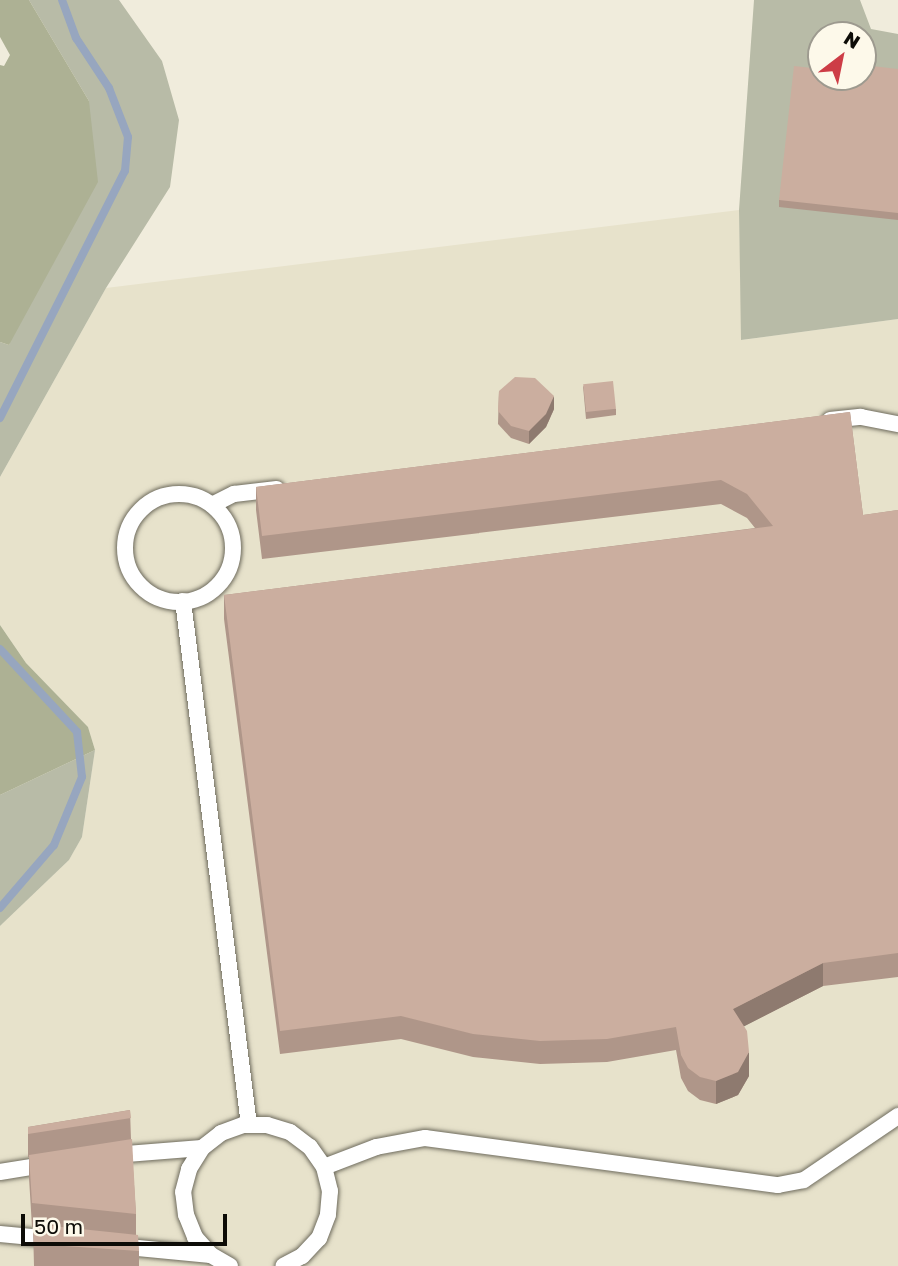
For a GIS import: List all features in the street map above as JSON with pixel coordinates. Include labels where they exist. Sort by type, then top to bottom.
[{"type":"lane","points":[[820,422],[861,417],[898,424]]},
{"type":"lane","points":[[212,505],[234,494],[288,488]]},
{"type":"lane","points":[[173,493],[191,494],[212,505],[231,529],[234,547],[231,565],[223,581],[209,593],[183,601],[157,597],[142,588],[128,565],[125,539],[131,522],[141,508],[156,498],[173,493]]},
{"type":"lane","points":[[183,601],[249,1125]]},
{"type":"lane","points":[[324,1167],[376,1147],[425,1138],[778,1185],[804,1180],[898,1116]]},
{"type":"lane","points":[[230,1266],[211,1255],[195,1237],[186,1215],[183,1192],[189,1169],[202,1148],[221,1133],[249,1125],[267,1125],[290,1132],[310,1147],[324,1167],[330,1191],[328,1215],[319,1238],[302,1256],[283,1266]]},
{"type":"lane","points":[[104,1156],[143,1150],[202,1148]]},
{"type":"lane","points":[[0,1172],[65,1162]]},
{"type":"lane","points":[[0,1234],[66,1240]]},
{"type":"lane","points":[[106,1244],[211,1255]]},
{"type":"shaded area","points":[[739,210],[742,340],[898,319],[898,1266],[0,1266],[0,926],[69,860],[82,837],[95,750],[88,727],[26,663],[0,625],[0,477],[106,288]]},
{"type":"green space","points":[[0,0],[29,0],[89,101],[98,182],[9,345],[0,342],[0,65],[4,66],[10,55],[0,37]]},
{"type":"green space","points":[[29,0],[119,0],[162,61],[179,120],[170,187],[106,288],[0,477],[0,342],[9,345],[89,101]]},
{"type":"green space","points":[[754,0],[860,0],[868,21],[807,21],[807,91],[877,91],[877,30],[898,34],[898,319],[741,340],[739,210]]},
{"type":"green space","points":[[0,625],[26,663],[88,727],[95,750],[0,795]]},
{"type":"green space","points":[[95,750],[82,837],[69,860],[0,926],[0,795]]},
{"type":"building","points":[[794,66],[807,67],[807,91],[877,91],[877,67],[898,69],[898,213],[779,200]]},
{"type":"building","points":[[515,377],[535,378],[554,396],[546,414],[529,431],[511,426],[498,411],[499,391]]},
{"type":"building","points":[[613,381],[616,409],[586,412],[583,384]]},
{"type":"building","points":[[850,412],[863,515],[898,510],[898,953],[823,963],[733,1009],[747,1031],[749,1052],[738,1072],[716,1081],[700,1077],[688,1068],[681,1055],[676,1027],[607,1039],[540,1041],[473,1034],[401,1016],[280,1031],[224,595],[773,526],[747,494],[721,480],[262,536],[256,487]]},
{"type":"building","points":[[130,1110],[131,1118],[28,1134],[28,1127]]},
{"type":"building","points":[[132,1139],[136,1214],[32,1203],[29,1155]]},
{"type":"building","points":[[33,1224],[138,1235],[139,1251],[34,1244]]},
{"type":"waterway","points":[[0,418],[125,171],[128,137],[109,88],[76,38],[62,0]]},
{"type":"waterway","points":[[0,649],[77,732],[82,777],[54,845],[0,908]]}]
